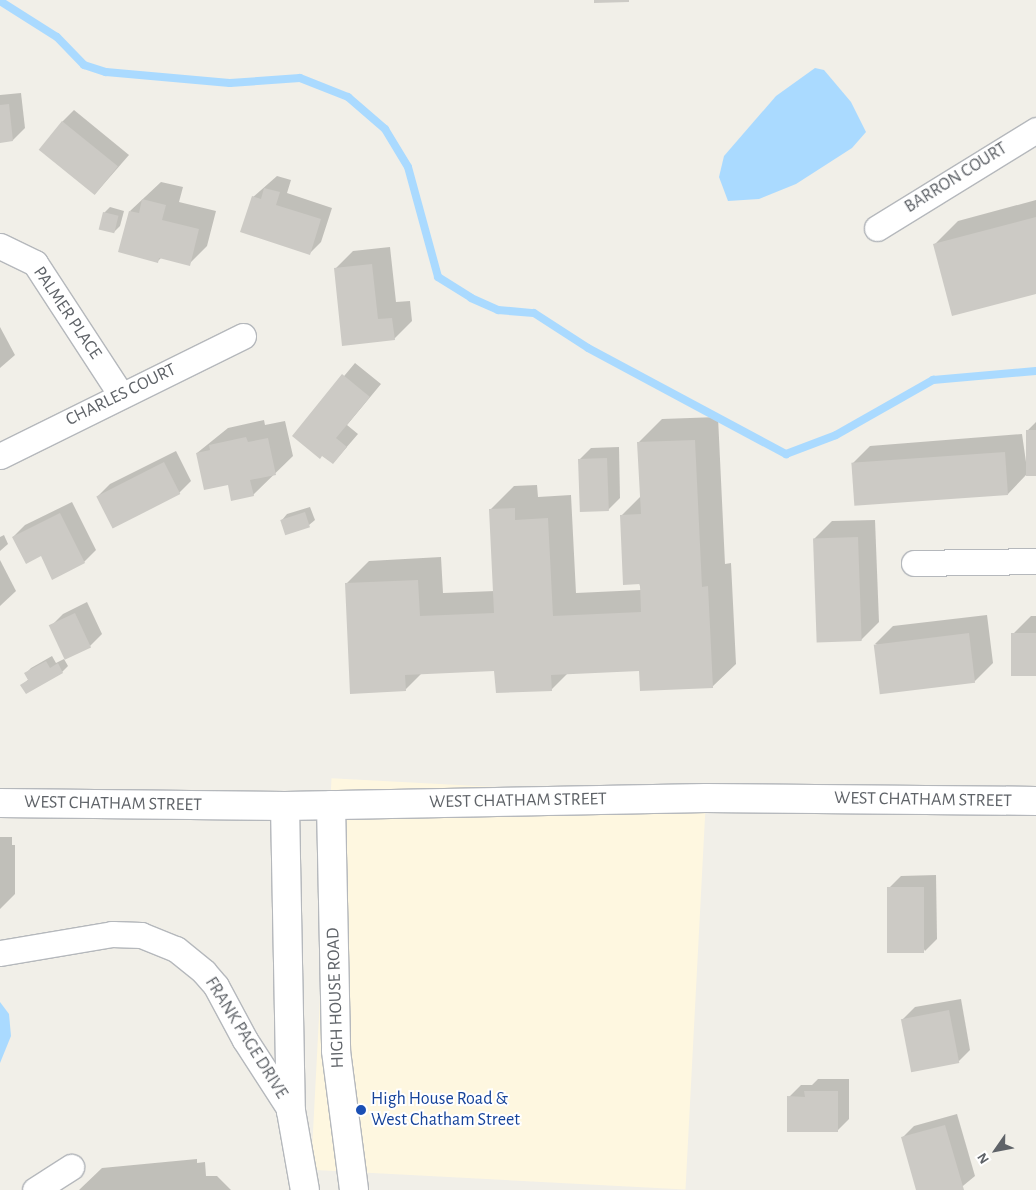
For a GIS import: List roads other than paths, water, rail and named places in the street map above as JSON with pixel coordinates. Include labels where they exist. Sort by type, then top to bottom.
[{"type":"main road","name":"WEST CHATHAM STREET","points":[[0,803],[285,806],[706,798],[1036,801]]},
{"type":"main road","name":"HIGH HOUSE ROAD","points":[[332,805],[336,1051],[354,1190]]},
{"type":"main road","points":[[285,806],[290,1111],[305,1190]]},
{"type":"street","name":"BARRON COURT","points":[[877,228],[1036,130]]},
{"type":"street","name":"PALMER PLACE","points":[[0,246],[35,263],[121,395]]},
{"type":"street","name":"CHARLES COURT","points":[[0,456],[243,336]]},
{"type":"street","points":[[914,563],[1036,561]]},
{"type":"street","name":"FRANK PAGE DRIVE","points":[[0,953],[112,934],[141,935],[176,949],[204,972],[216,986],[245,1040],[290,1111]]},
{"type":"street","points":[[35,1190],[71,1167]]},
{"type":"water","points":[[815,68],[824,70],[851,102],[866,132],[852,148],[796,184],[759,199],[728,201],[719,177],[724,156],[776,96]]},
{"type":"water","points":[[0,1002],[9,1014],[11,1036],[0,1063]]},
{"type":"waterway","points":[[0,1],[57,37],[84,65],[106,72],[230,83],[300,78],[348,97],[385,129],[408,167],[438,277],[471,298],[498,310],[534,313],[588,348],[786,454],[836,435],[933,380],[1036,371]]},
{"type":"place","name":"High House Road & West Chatham Street","points":[[361,1110]]}]
